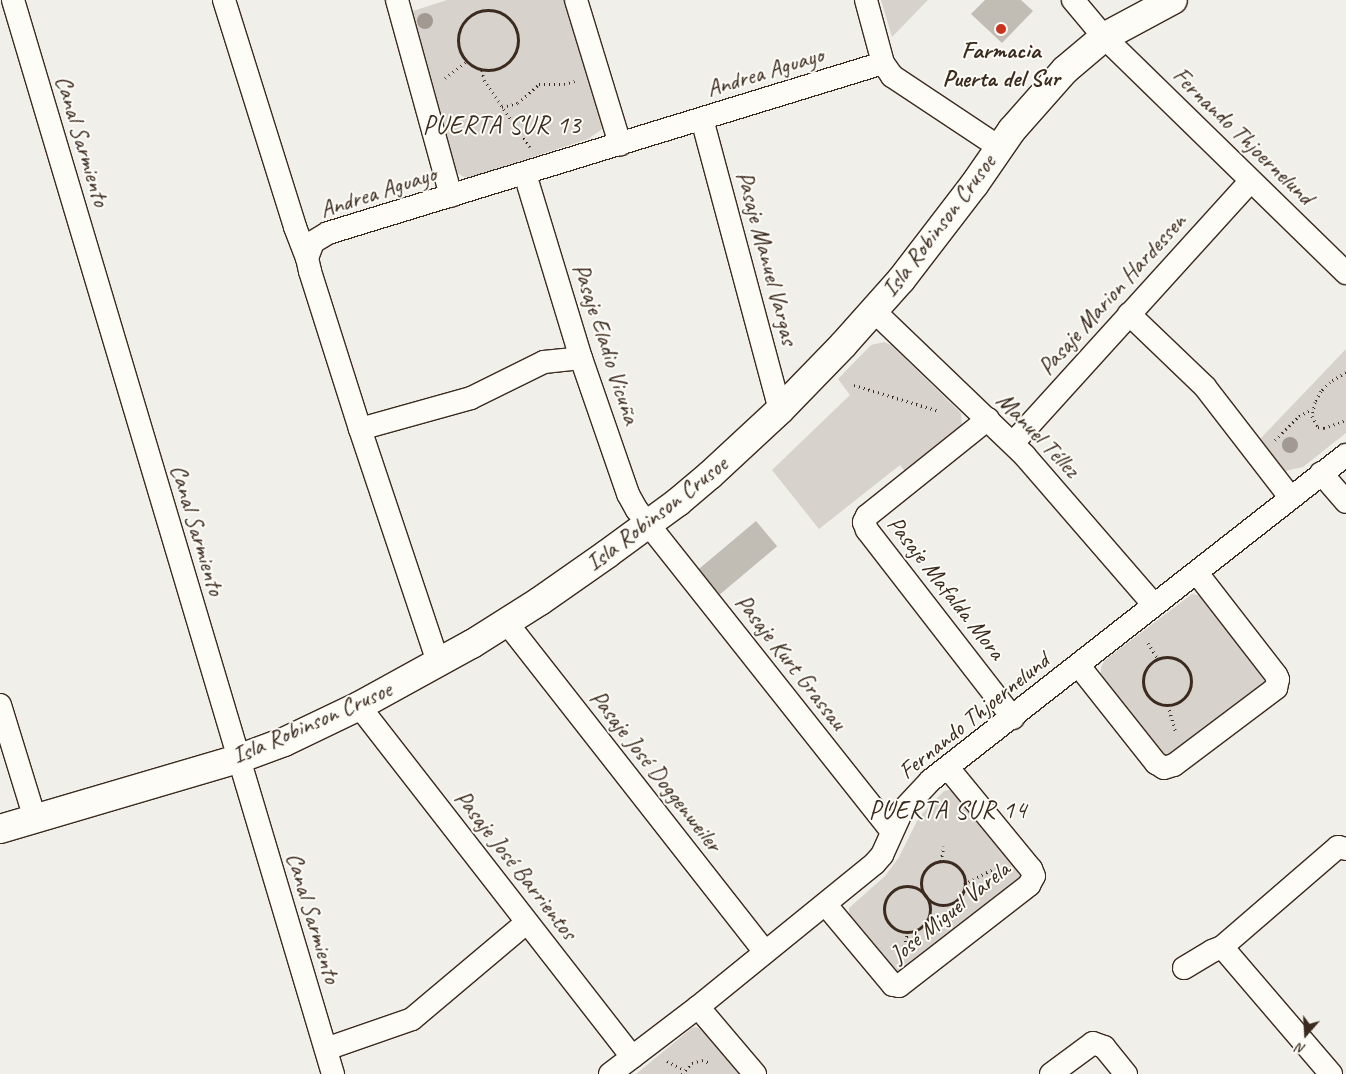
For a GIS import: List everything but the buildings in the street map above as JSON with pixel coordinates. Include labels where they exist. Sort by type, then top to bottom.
[{"type":"street","name":"Canal Sarmiento","points":[[12,0],[333,1074]]},
{"type":"street","points":[[224,0],[360,429],[438,662]]},
{"type":"street","points":[[397,0],[451,196]]},
{"type":"street","points":[[576,0],[620,144]]},
{"type":"street","points":[[866,0],[884,63],[892,76],[999,146]]},
{"type":"street","name":"Fernando Thjoernelund","points":[[1073,0],[1104,36],[1250,182],[1346,273]]},
{"type":"street","name":"Isla Robinson Crusoe","points":[[0,829],[238,759],[284,742],[359,706],[507,623],[648,525],[710,474],[780,410],[875,312],[937,234],[999,146],[1054,81],[1104,36],[1173,0]]},
{"type":"street","name":"Andrea Aguayo","points":[[307,258],[313,242],[328,233],[534,172],[884,63]]},
{"type":"street","name":"Pasaje Manuel Vargas","points":[[702,119],[780,410]]},
{"type":"street","name":"Pasaje Eladio Vicuña","points":[[534,172],[581,358],[628,494],[648,525]]},
{"type":"street","name":"Pasaje Marion Hardessen","points":[[1013,443],[1250,182]]},
{"type":"street","name":"Manuel Téllez","points":[[875,312],[985,422],[1013,443],[1153,604]]},
{"type":"street","points":[[1129,314],[1205,387],[1290,497]]},
{"type":"street","points":[[360,429],[471,398],[544,362],[581,358]]},
{"type":"street","name":"Pasaje Mafalda Mora","points":[[985,422],[867,516],[864,522],[873,538],[1013,718]]},
{"type":"street","name":"Fernando Thjoernelund","points":[[610,1074],[698,1007],[764,951],[826,904],[875,863],[882,855],[892,831],[907,804],[948,768],[1079,666],[1153,604],[1197,573],[1290,497],[1346,455]]},
{"type":"street","points":[[1321,473],[1346,502]]},
{"type":"street","name":"Pasaje Kurt Grassau","points":[[648,525],[892,831]]},
{"type":"street","points":[[1079,666],[1156,763],[1164,768],[1174,766],[1272,690],[1278,684],[1276,675],[1197,573]]},
{"type":"street","name":"Pasaje José Doggenweiler","points":[[507,623],[764,951]]},
{"type":"street","points":[[0,705],[35,819]]},
{"type":"street","name":"Pasaje José Barrientos","points":[[359,706],[632,1057]]},
{"type":"street","name":"José Miguel Varela","points":[[826,904],[891,982],[899,986],[1032,881],[1033,873],[948,768]]},
{"type":"street","points":[[1184,968],[1222,947],[1338,847],[1345,846]]},
{"type":"street","points":[[326,1049],[412,1019],[527,922]]},
{"type":"street","points":[[1222,947],[1331,1074]]},
{"type":"street","points":[[698,1007],[755,1074]]},
{"type":"street","points":[[1051,1074],[1093,1043],[1104,1047],[1126,1074]]},
{"type":"path","points":[[490,10],[509,18],[516,30],[518,44],[513,57],[503,67],[482,70],[470,64],[460,54],[458,33],[470,16],[490,10]]},
{"type":"path","points":[[482,70],[484,80],[502,107],[534,172]]},
{"type":"path","points":[[502,107],[518,103],[540,84],[564,84],[598,71]]},
{"type":"path","points":[[1346,372],[1325,386],[1312,409],[1312,416],[1318,427],[1329,428],[1346,420]]},
{"type":"path","points":[[854,385],[985,422]]},
{"type":"path","points":[[1259,457],[1298,416],[1312,409]]},
{"type":"path","points":[[1163,658],[1179,660],[1187,669],[1191,679],[1187,694],[1174,704],[1158,703],[1149,696],[1144,686],[1144,676],[1149,666],[1163,658]]},
{"type":"path","points":[[941,861],[944,846]]},
{"type":"path","points":[[964,884],[993,870],[1017,852]]},
{"type":"path","points":[[964,884],[960,895],[952,902],[940,904],[926,896],[917,888],[905,886],[894,891],[885,904],[885,914],[890,923],[902,932],[919,929],[930,914],[929,902],[926,896],[921,882],[924,872],[931,864],[941,861],[956,865],[962,874],[964,884]]},
{"type":"path","points":[[682,1074],[692,1063],[702,1060],[713,1064]]},
{"type":"shaded area","points":[[447,0],[566,0],[604,123],[601,130],[588,139],[471,177],[464,177],[454,171],[410,12]]},
{"type":"shaded area","points":[[881,0],[928,0],[892,37]]},
{"type":"shaded area","points":[[884,342],[891,345],[961,413],[962,428],[906,473],[900,465],[819,529],[772,470],[850,395],[838,379],[871,345]]},
{"type":"shaded area","points":[[1346,349],[1346,433],[1303,467],[1285,471],[1259,440]]},
{"type":"shaded area","points":[[1192,594],[1202,596],[1265,672],[1266,684],[1175,757],[1160,756],[1101,677],[1101,667],[1105,660]]},
{"type":"shaded area","points":[[944,791],[955,791],[1021,874],[1020,878],[898,974],[893,972],[849,918],[849,908],[885,876],[899,857],[919,817]]},
{"type":"shaded area","points":[[696,1027],[708,1032],[742,1074],[636,1074],[692,1028]]},
{"type":"place","name":"Farmacia Puerta del Sur","points":[[1001,29]]},
{"type":"district","name":"PUERTA SUR 13","points":[[502,125]]},
{"type":"district","name":"PUERTA SUR 14","points":[[948,810]]}]
